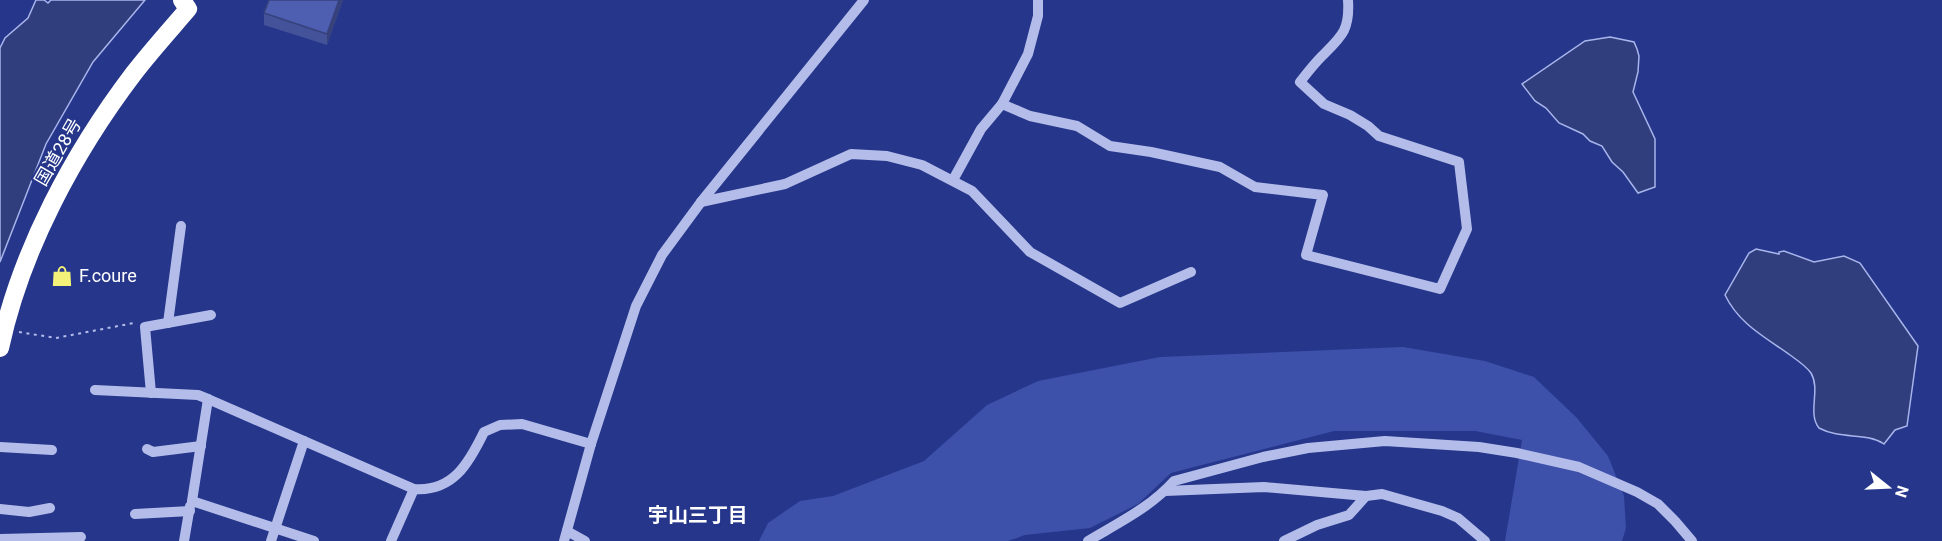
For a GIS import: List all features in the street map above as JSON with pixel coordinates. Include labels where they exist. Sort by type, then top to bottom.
[{"type":"highway","name":"国道28号","points":[[0,348],[2,328],[31,253],[69,171],[102,118],[135,72],[188,9],[182,0]]},
{"type":"street","points":[[585,541],[566,536],[591,444],[636,306],[662,255],[701,202],[864,0]]},
{"type":"street","points":[[953,180],[981,129],[1002,104],[1028,54],[1038,16],[1038,0]]},
{"type":"street","points":[[1002,104],[1030,116],[1077,126],[1110,146],[1220,167],[1255,187],[1323,195],[1306,255],[1440,290],[1467,229],[1459,162],[1379,136],[1350,115],[1324,104],[1300,82],[1341,38],[1349,17],[1348,0]]},
{"type":"street","points":[[701,202],[785,184],[851,154],[887,156],[921,165],[972,191],[1030,252],[1120,303],[1191,272]]},
{"type":"street","points":[[168,323],[181,226]]},
{"type":"street","points":[[151,393],[145,327],[212,315]]},
{"type":"street","points":[[95,390],[198,395],[414,489],[428,490],[443,485],[456,476],[472,458],[484,432],[500,425],[522,424],[591,444]]},
{"type":"street","points":[[184,541],[208,399]]},
{"type":"street","points":[[271,541],[304,441]]},
{"type":"street","points":[[1088,541],[1145,507],[1174,481],[1263,457],[1308,448],[1384,441],[1479,447],[1517,453],[1579,468],[1637,492],[1658,504],[1692,541]]},
{"type":"street","points":[[147,449],[153,452],[201,446]]},
{"type":"street","points":[[0,447],[52,450]]},
{"type":"street","points":[[1165,491],[1264,487],[1366,496],[1382,494],[1442,511],[1458,518],[1485,541]]},
{"type":"street","points":[[391,541],[414,489]]},
{"type":"street","points":[[1284,541],[1317,525],[1349,515],[1366,496]]},
{"type":"street","points":[[135,514],[191,506],[314,541]]},
{"type":"street","points":[[0,509],[29,512],[50,508]]},
{"type":"street","points":[[0,539],[81,537]]},
{"type":"path","points":[[2,328],[56,338],[139,322]]},
{"type":"shaded area","points":[[36,0],[44,0],[48,3],[51,0],[145,0],[93,62],[46,144],[0,262],[0,48],[5,38],[28,18]]},
{"type":"shaded area","points":[[1610,37],[1634,42],[1639,56],[1633,92],[1655,139],[1655,187],[1638,193],[1602,146],[1559,123],[1546,108],[1535,101],[1522,84],[1585,41]]},
{"type":"shaded area","points":[[1756,249],[1779,254],[1784,251],[1814,262],[1844,256],[1860,263],[1918,346],[1907,426],[1895,430],[1884,444],[1869,438],[1836,434],[1819,428],[1814,415],[1815,387],[1811,373],[1753,329],[1731,305],[1725,295],[1749,253]]},
{"type":"shaded area","points":[[1403,347],[1485,361],[1534,377],[1576,417],[1608,456],[1624,496],[1626,528],[1622,541],[1505,541],[1522,440],[1475,431],[1334,431],[1171,473],[1138,504],[1090,528],[1025,535],[1008,541],[759,541],[768,523],[800,501],[833,496],[924,461],[987,405],[1038,381],[1160,357]]},
{"type":"building","points":[[269,0],[339,0],[327,34],[264,13]]},
{"type":"place","name":"F.coure","points":[[62,276]]},
{"type":"district","name":"宇山三丁目","points":[[698,515]]}]
